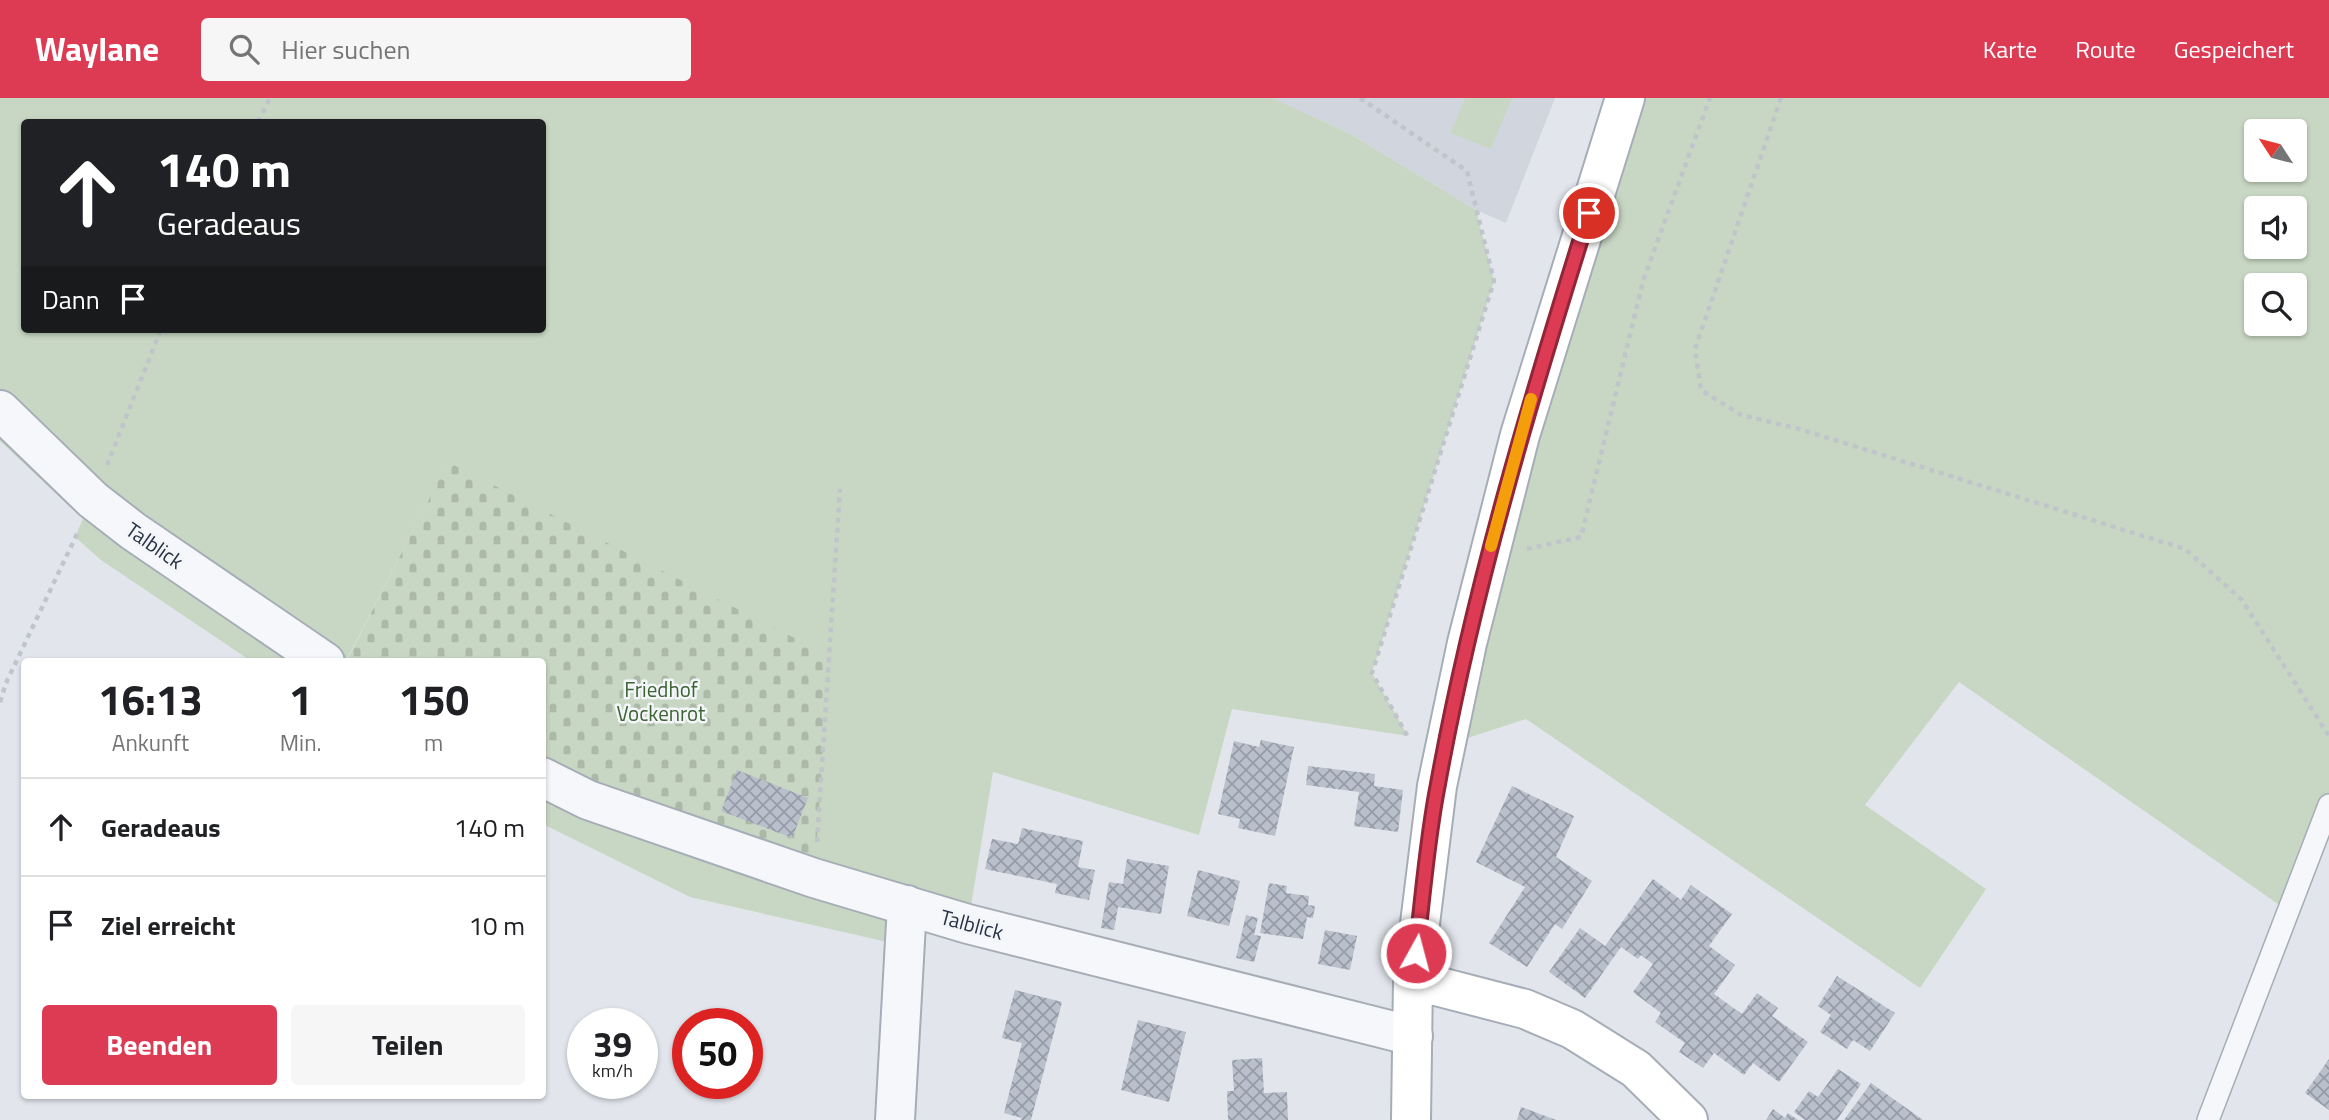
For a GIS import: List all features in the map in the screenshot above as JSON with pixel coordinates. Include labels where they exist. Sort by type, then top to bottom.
[{"type":"main road","points":[[1411,1120],[1413,980],[1437,786],[1467,643],[1520,435],[1625,98]]},
{"type":"main road","points":[[1413,980],[1525,1009],[1572,1029],[1636,1069],[1688,1120]]},
{"type":"street","name":"Talblick","points":[[0,410],[93,500],[319,658]]},
{"type":"street","name":"Talblick","points":[[546,779],[588,800],[814,878],[968,924],[1413,1036]]},
{"type":"street","points":[[895,1120],[907,905]]},
{"type":"lane","points":[[2208,1120],[2329,805]]},
{"type":"path","points":[[260,119],[270,98]]},
{"type":"path","points":[[1360,98],[1467,171],[1494,281],[1371,673],[1437,786]]},
{"type":"path","points":[[1488,557],[1581,537],[1643,281],[1710,98]]},
{"type":"path","points":[[1781,98],[1695,349],[1701,390],[1741,415],[1796,428],[2185,550],[2242,600],[2329,736]]},
{"type":"path","points":[[0,702],[6,683],[93,500],[159,333]]},
{"type":"path","points":[[814,878],[840,489]]},
{"type":"shaded area","points":[[1273,98],[1555,98],[1506,223],[1476,210],[1350,134]]},
{"type":"green space","points":[[0,98],[1273,98],[1350,134],[1476,210],[1494,281],[1372,673],[1408,736],[1232,709],[1199,835],[993,772],[968,924],[907,906],[905,946],[690,897],[546,825],[546,778],[814,878],[448,463],[348,658],[247,658],[101,560],[75,537],[83,519],[0,441]]},
{"type":"green space","points":[[1465,98],[1512,98],[1491,149],[1451,133]]},
{"type":"green space","points":[[1625,98],[2329,98],[2329,805],[2288,911],[1959,682],[1865,805],[1986,889],[1920,988],[1526,719],[1446,745]]},
{"type":"green space","name":"Friedhof Vockenrot","points":[[448,462],[830,656],[814,878],[546,778],[546,658],[348,658]]},
{"type":"building","points":[[1261,740],[1294,747],[1275,836],[1238,828],[1240,819],[1218,814],[1234,741],[1259,747]]},
{"type":"building","points":[[1308,766],[1375,774],[1374,786],[1403,790],[1398,832],[1354,826],[1359,792],[1306,785]]},
{"type":"building","points":[[737,770],[808,798],[792,838],[721,811]]},
{"type":"building","points":[[1512,786],[1574,816],[1556,857],[1592,881],[1562,929],[1555,924],[1527,967],[1489,943],[1525,887],[1476,862]]},
{"type":"building","points":[[1022,828],[1083,841],[1078,867],[1095,870],[1089,900],[1055,893],[1057,884],[985,869],[992,839],[1018,844]]},
{"type":"building","points":[[1127,859],[1169,866],[1161,914],[1118,907],[1114,930],[1101,928],[1109,882],[1123,884]]},
{"type":"building","points":[[1198,870],[1240,881],[1229,926],[1187,916]]},
{"type":"building","points":[[1653,879],[1681,900],[1691,885],[1732,914],[1709,946],[1735,965],[1714,994],[1742,1014],[1757,993],[1778,1008],[1772,1016],[1808,1042],[1779,1082],[1753,1063],[1744,1075],[1714,1053],[1703,1068],[1679,1052],[1685,1043],[1655,1022],[1661,1013],[1633,992],[1653,964],[1641,955],[1638,959],[1621,947],[1585,998],[1549,972],[1580,928],[1605,946]]},
{"type":"building","points":[[1269,883],[1287,886],[1286,893],[1309,896],[1308,905],[1315,906],[1313,918],[1307,917],[1303,939],[1260,933]]},
{"type":"building","points":[[1246,915],[1258,918],[1254,935],[1261,936],[1254,962],[1236,958]]},
{"type":"building","points":[[1325,930],[1357,936],[1350,970],[1318,964]]},
{"type":"building","points":[[1837,976],[1895,1013],[1870,1051],[1853,1040],[1847,1049],[1820,1032],[1831,1015],[1818,1006]]},
{"type":"building","points":[[1015,990],[1062,1002],[1031,1120],[1021,1120],[1022,1118],[1004,1113],[1022,1043],[1002,1038]]},
{"type":"building","points":[[1138,1020],[1186,1032],[1169,1102],[1121,1090]]},
{"type":"building","points":[[1262,1058],[1264,1093],[1287,1092],[1288,1120],[1228,1120],[1227,1091],[1234,1091],[1232,1060]]},
{"type":"building","points":[[2329,1059],[2329,1110],[2305,1093]]},
{"type":"building","points":[[1838,1069],[1861,1084],[1837,1120],[1805,1120],[1794,1112],[1809,1091],[1818,1097]]},
{"type":"building","points":[[1871,1083],[1923,1120],[1844,1120]]},
{"type":"building","points":[[1521,1107],[1556,1120],[1517,1120]]},
{"type":"building","points":[[1773,1109],[1785,1118],[1788,1113],[1798,1120],[1766,1120]]},
{"type":"slow traffic","points":[[1491,546],[1531,399]]},
{"type":"route","points":[[1416,953],[1437,786],[1467,643],[1520,435],[1589,213]]}]
